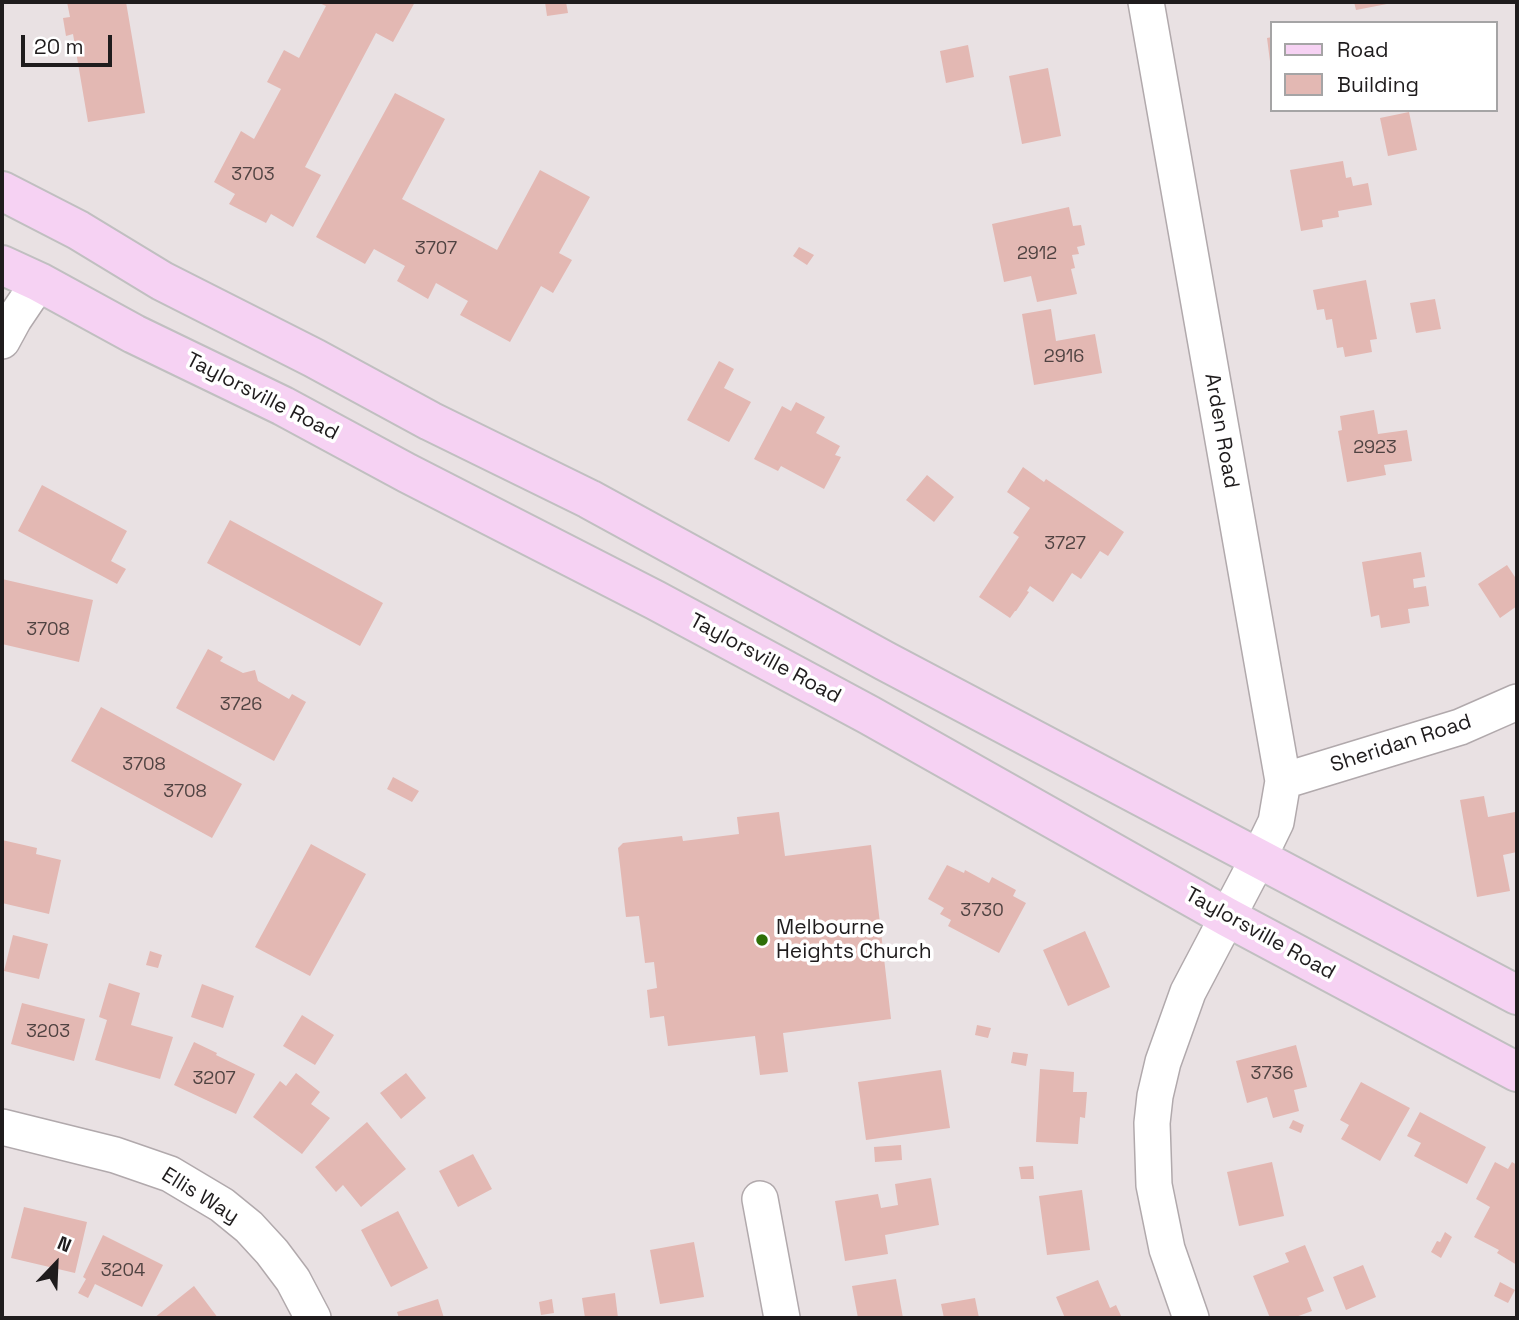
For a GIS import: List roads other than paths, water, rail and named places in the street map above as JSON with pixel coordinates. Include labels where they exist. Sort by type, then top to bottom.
[{"type":"main road","points":[[2,191],[78,230],[162,281],[314,358],[430,421],[589,499],[885,661],[1517,995]]},
{"type":"main road","name":"Taylorsville Road","points":[[2,265],[134,334],[283,406],[655,600],[869,715],[1227,917],[1517,1072]]},
{"type":"street","name":"Arden Road","points":[[1146,2],[1283,780],[1276,822],[1188,992],[1163,1062],[1155,1096],[1154,1185],[1167,1250],[1191,1318]]},
{"type":"street","points":[[2,341],[39,282]]},
{"type":"street","name":"Sheridan Road","points":[[1283,780],[1460,727],[1517,702]]},
{"type":"street","name":"Ellis Way","points":[[2,1127],[115,1155],[159,1170],[222,1205],[272,1252],[293,1280],[313,1318]]},
{"type":"street","points":[[760,1199],[782,1318]]},
{"type":"place","name":"Melbourne Heights Church","points":[[762,940]]}]
